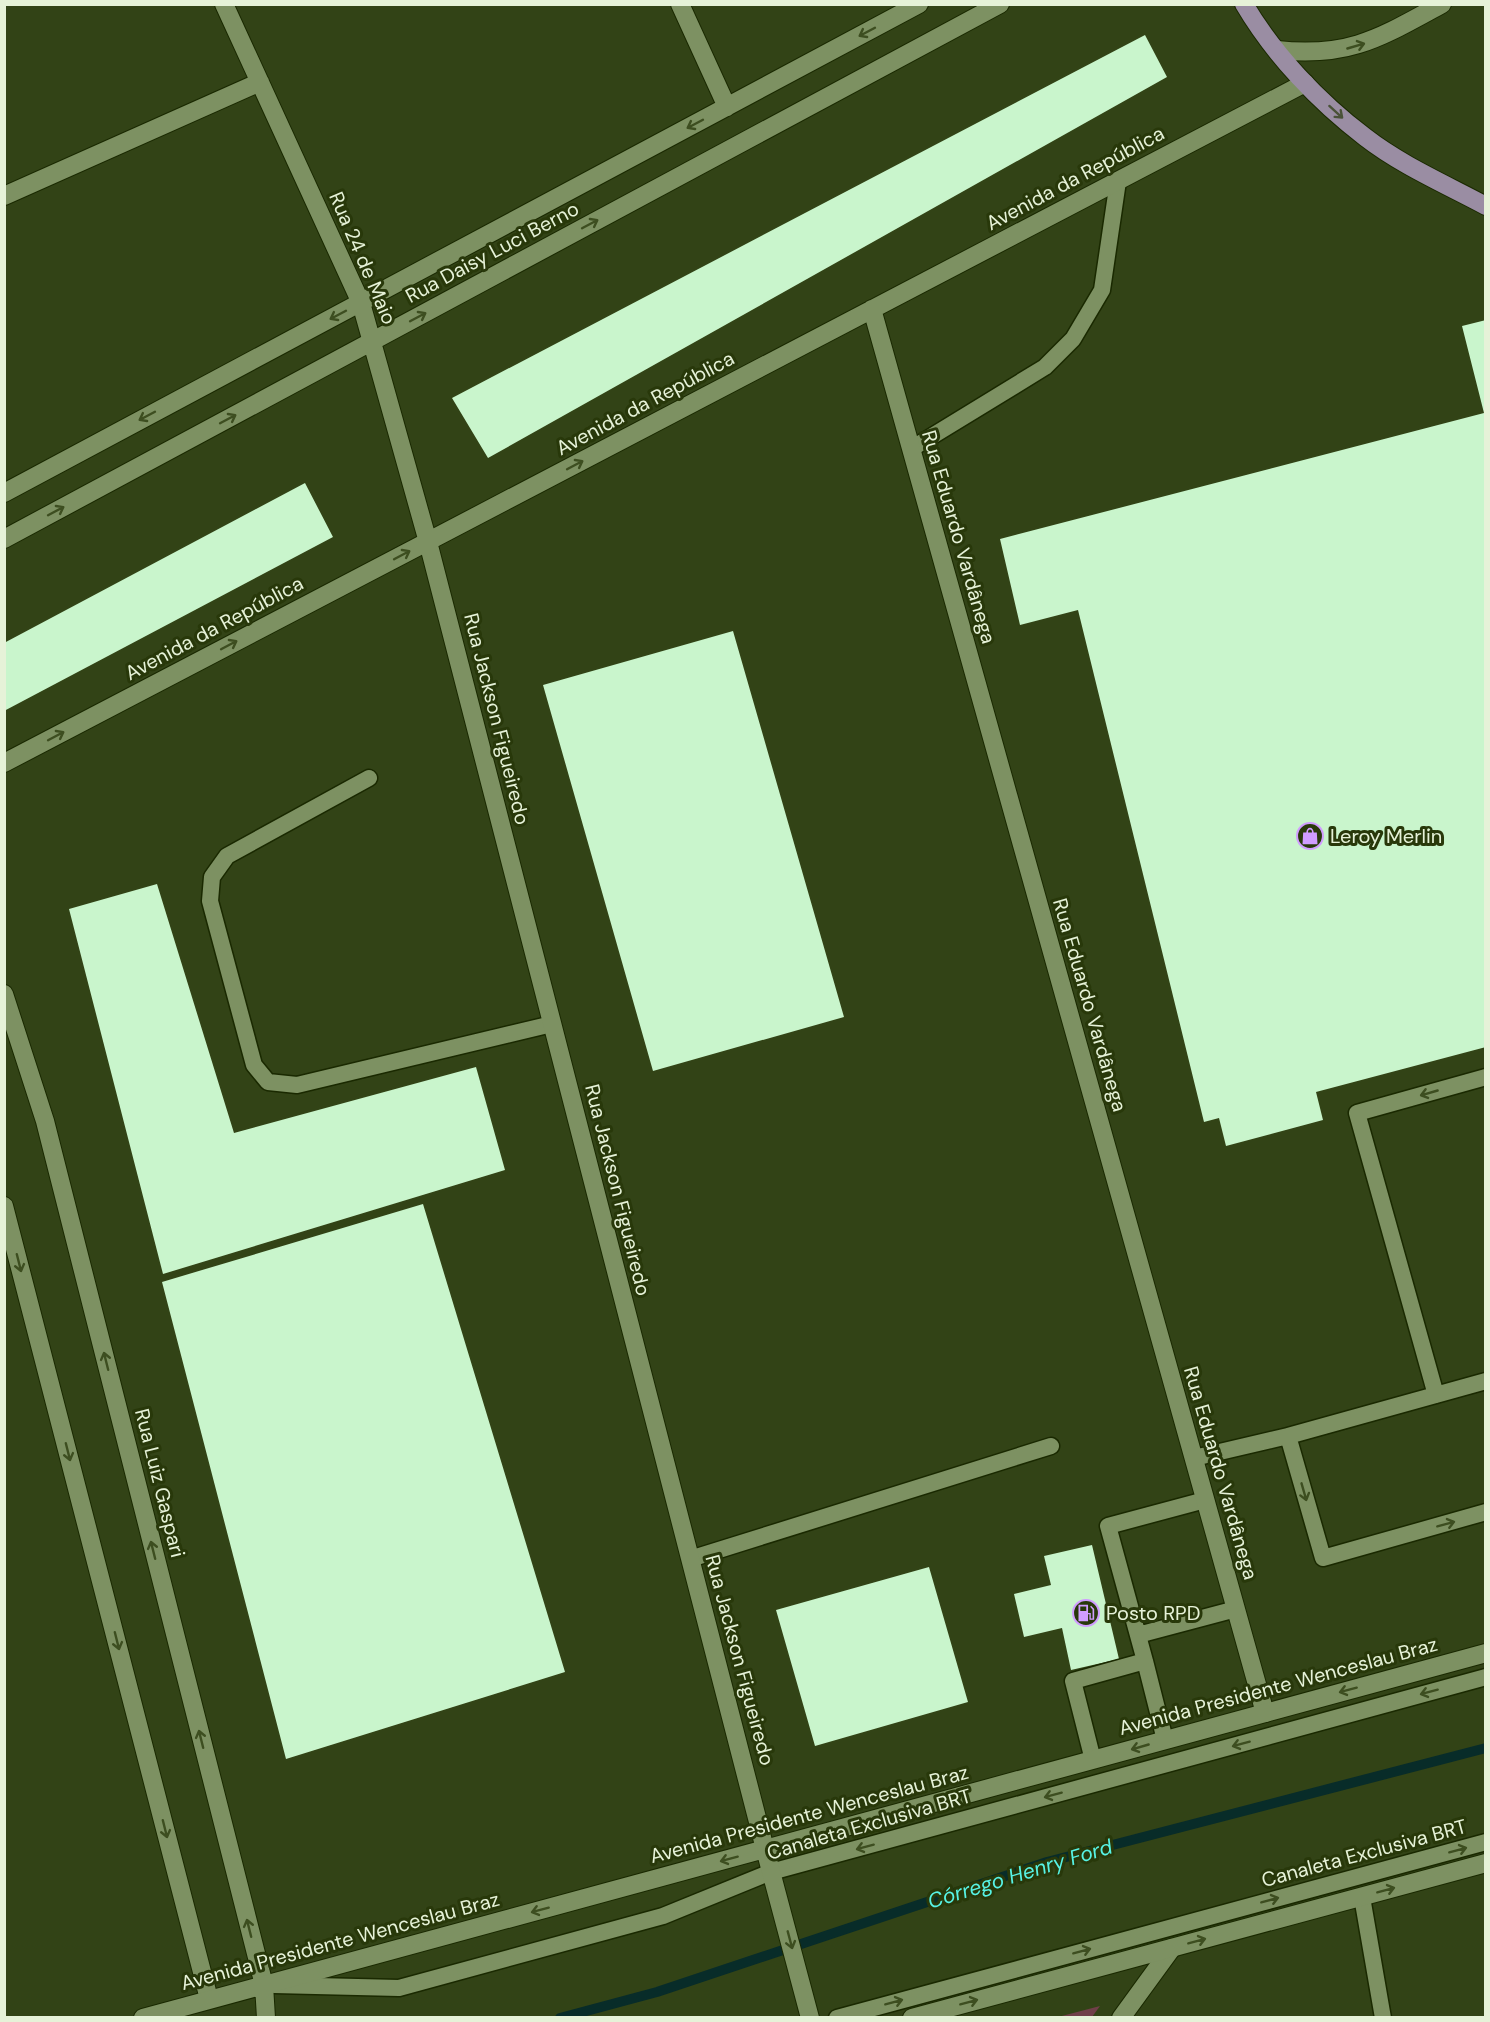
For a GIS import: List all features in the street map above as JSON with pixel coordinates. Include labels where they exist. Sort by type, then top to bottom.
[{"type":"main road","points":[[1244,4],[1277,50],[1305,83],[1366,138],[1406,163],[1485,206]]},
{"type":"street","name":"Rua 24 de Maio","points":[[224,4],[361,303],[374,341],[428,542]]},
{"type":"street","points":[[680,4],[727,107]]},
{"type":"street","name":"Rua Daisy Luci Berno","points":[[4,493],[919,4]]},
{"type":"street","name":"Rua Daisy Luci Berno","points":[[4,538],[1000,4]]},
{"type":"street","points":[[1277,50],[1326,53],[1352,48],[1376,40],[1442,4]]},
{"type":"street","points":[[4,196],[260,82]]},
{"type":"street","name":"Avenida da República","points":[[4,763],[1305,83]]},
{"type":"street","name":"Rua Eduardo Vardânega","points":[[872,309],[1265,1713]]},
{"type":"street","name":"Rua Jackson Figueiredo","points":[[428,542],[809,2013]]},
{"type":"street","name":"Rua Luiz Gaspari","points":[[4,994],[45,1121],[264,1985],[266,2013]]},
{"type":"street","points":[[4,1206],[209,1999]]},
{"type":"street","name":"Avenida Presidente Wenceslau Braz","points":[[143,2018],[1485,1653]]},
{"type":"street","points":[[912,2018],[1485,1863]]},
{"type":"street","points":[[1121,2018],[1172,1948]]},
{"type":"lane","points":[[911,449],[1045,367],[1073,339],[1102,290],[1118,181]]},
{"type":"lane","points":[[369,778],[226,856],[212,877],[210,900],[254,1065],[268,1082],[297,1085],[552,1024]]},
{"type":"lane","points":[[1436,1395],[1357,1113],[1485,1077]]},
{"type":"lane","points":[[1194,1458],[1288,1436],[1485,1381]]},
{"type":"lane","points":[[1288,1436],[1323,1557],[1485,1512]]},
{"type":"lane","points":[[690,1559],[1051,1446]]},
{"type":"lane","points":[[1165,1740],[1108,1526],[1205,1500]]},
{"type":"lane","points":[[1138,1635],[1236,1609]]},
{"type":"lane","points":[[1093,1760],[1073,1681],[1145,1661]]},
{"type":"lane","name":"Canaleta Exclusiva BRT","points":[[264,1985],[399,1989],[663,1916],[773,1878],[1485,1677]]},
{"type":"lane","name":"Canaleta Exclusiva BRT","points":[[837,2018],[1485,1842]]},
{"type":"lane","points":[[1362,1896],[1383,2018]]},
{"type":"shaded area","points":[[1100,2006],[1092,2017],[1058,2017]]},
{"type":"building","points":[[1145,35],[1167,77],[488,458],[452,398]]},
{"type":"building","name":"Leroy Merlin","points":[[1486,320],[1486,1047],[1316,1092],[1323,1120],[1226,1146],[1219,1118],[1204,1122],[1078,610],[1020,625],[1000,539],[1484,413],[1462,326]]},
{"type":"building","points":[[305,483],[333,537],[4,711],[4,643]]},
{"type":"building","points":[[733,631],[844,1017],[653,1071],[543,685]]},
{"type":"building","points":[[157,884],[234,1133],[476,1067],[505,1170],[163,1274],[69,909]]},
{"type":"building","points":[[423,1204],[565,1672],[286,1759],[162,1282]]},
{"type":"building","points":[[1092,1545],[1119,1659],[1071,1670],[1062,1628],[1024,1637],[1014,1594],[1051,1585],[1044,1556]]},
{"type":"building","points":[[929,1567],[968,1702],[815,1746],[776,1610]]},
{"type":"waterway","name":"Córrego Henry Ford","points":[[560,2018],[657,1992],[1047,1862],[1486,1748]]},
{"type":"place","name":"Leroy Merlin","points":[[1310,836]]},
{"type":"place","name":"Posto RPD","points":[[1086,1613]]}]
